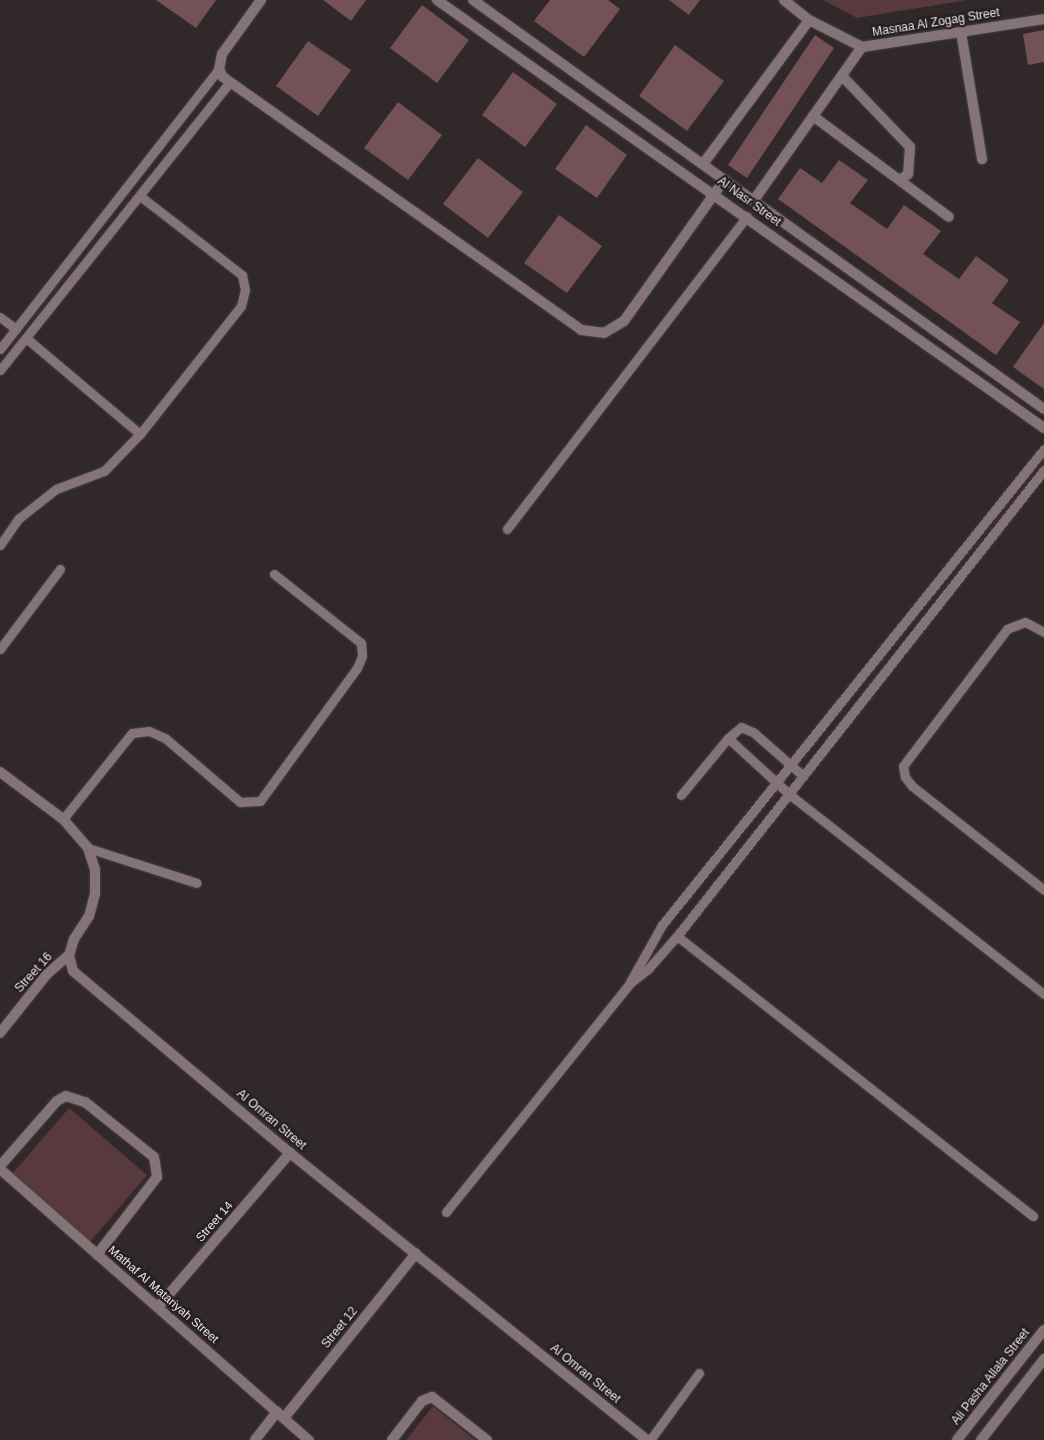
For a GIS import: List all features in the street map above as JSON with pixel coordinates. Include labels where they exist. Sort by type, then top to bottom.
[{"type":"street","points":[[261,0],[222,54],[219,69],[229,84],[581,330],[592,334],[610,331],[624,321],[725,179]]},
{"type":"street","name":"Al Nasr Street","points":[[437,0],[747,216],[1044,428]]},
{"type":"street","name":"Al Nasr Street","points":[[473,0],[1044,409]]},
{"type":"street","name":"Masnaa Al Zogag Street","points":[[784,0],[809,20],[862,47],[1044,19]]},
{"type":"street","points":[[703,164],[809,20]]},
{"type":"street","points":[[961,32],[982,159]]},
{"type":"street","points":[[754,200],[862,47]]},
{"type":"street","points":[[842,76],[910,147],[908,174],[900,180]]},
{"type":"street","points":[[814,116],[949,217]]},
{"type":"street","points":[[0,772],[63,819],[88,848],[94,870],[95,894],[89,916],[74,939],[69,955]]},
{"type":"street","name":"Street 16","points":[[0,1033],[47,974],[69,955]]},
{"type":"street","name":"Al Omran Street","points":[[69,955],[73,971],[85,982],[290,1153],[648,1440]]},
{"type":"street","points":[[0,1168],[57,1101],[66,1096],[86,1102],[154,1157],[158,1167],[157,1177],[97,1254]]},
{"type":"street","name":"Street 14","points":[[158,1308],[290,1153]]},
{"type":"street","name":"Mathaf Al Matariyah Street","points":[[0,1168],[310,1440]]},
{"type":"street","name":"Street 12","points":[[255,1440],[281,1415],[416,1254]]},
{"type":"street","name":"Ali Pasha Allala Street","points":[[957,1440],[1044,1330]]},
{"type":"street","points":[[981,1440],[1044,1359]]},
{"type":"street","points":[[392,1440],[422,1400],[432,1398],[487,1440]]},
{"type":"lane","points":[[0,349],[219,69]]},
{"type":"lane","points":[[0,370],[229,84]]},
{"type":"lane","points":[[0,545],[18,519],[56,489],[104,471],[140,434],[241,306],[245,290],[242,275],[140,196]]},
{"type":"lane","points":[[507,529],[747,216]]},
{"type":"lane","points":[[0,316],[16,329]]},
{"type":"lane","points":[[26,338],[140,434]]},
{"type":"lane","points":[[446,1212],[630,983],[662,925],[789,764],[1044,449]]},
{"type":"lane","points":[[630,983],[648,969],[677,936],[1044,470]]},
{"type":"lane","points":[[0,649],[60,568]]},
{"type":"lane","points":[[63,819],[132,733],[149,731],[165,738],[240,802],[260,801],[357,668],[362,656],[361,643],[274,574]]},
{"type":"lane","points":[[1044,632],[1025,622],[1007,629],[903,766],[905,777],[912,786],[1044,890]]},
{"type":"lane","points":[[682,795],[735,730],[748,728],[803,776]]},
{"type":"lane","points":[[728,738],[789,794],[1044,994]]},
{"type":"lane","points":[[88,848],[197,883]]},
{"type":"lane","points":[[677,936],[1033,1216]]},
{"type":"lane","points":[[648,1440],[700,1373]]},
{"type":"shaded area","points":[[823,0],[967,0],[857,18]]},
{"type":"shaded area","points":[[69,1108],[147,1175],[90,1242],[11,1175]]},
{"type":"shaded area","points":[[433,1406],[475,1440],[406,1440]]},
{"type":"building","points":[[156,0],[216,0],[196,28]]},
{"type":"building","points":[[323,0],[366,0],[351,21]]},
{"type":"building","points":[[550,0],[608,0],[620,9],[584,57],[534,21]]},
{"type":"building","points":[[669,0],[700,0],[689,15]]},
{"type":"building","points":[[422,5],[469,40],[437,83],[390,48]]},
{"type":"building","points":[[1044,30],[1044,62],[1028,65],[1023,34]]},
{"type":"building","points":[[815,35],[834,48],[747,178],[728,165]]},
{"type":"building","points":[[308,41],[351,70],[318,116],[276,86]]},
{"type":"building","points":[[675,45],[724,81],[687,131],[639,96]]},
{"type":"building","points":[[513,72],[557,104],[525,147],[482,115]]},
{"type":"building","points":[[398,102],[442,135],[408,180],[364,148]]},
{"type":"building","points":[[586,125],[627,155],[597,198],[555,169]]},
{"type":"building","points":[[478,158],[523,192],[488,238],[443,204]]},
{"type":"building","points":[[839,160],[868,180],[850,203],[887,229],[904,205],[941,231],[923,254],[959,279],[976,256],[1009,280],[992,303],[1020,322],[996,355],[778,199],[800,168],[822,183]]},
{"type":"building","points":[[559,215],[602,246],[567,293],[524,263]]},
{"type":"building","points":[[1044,323],[1044,389],[1013,367]]}]
